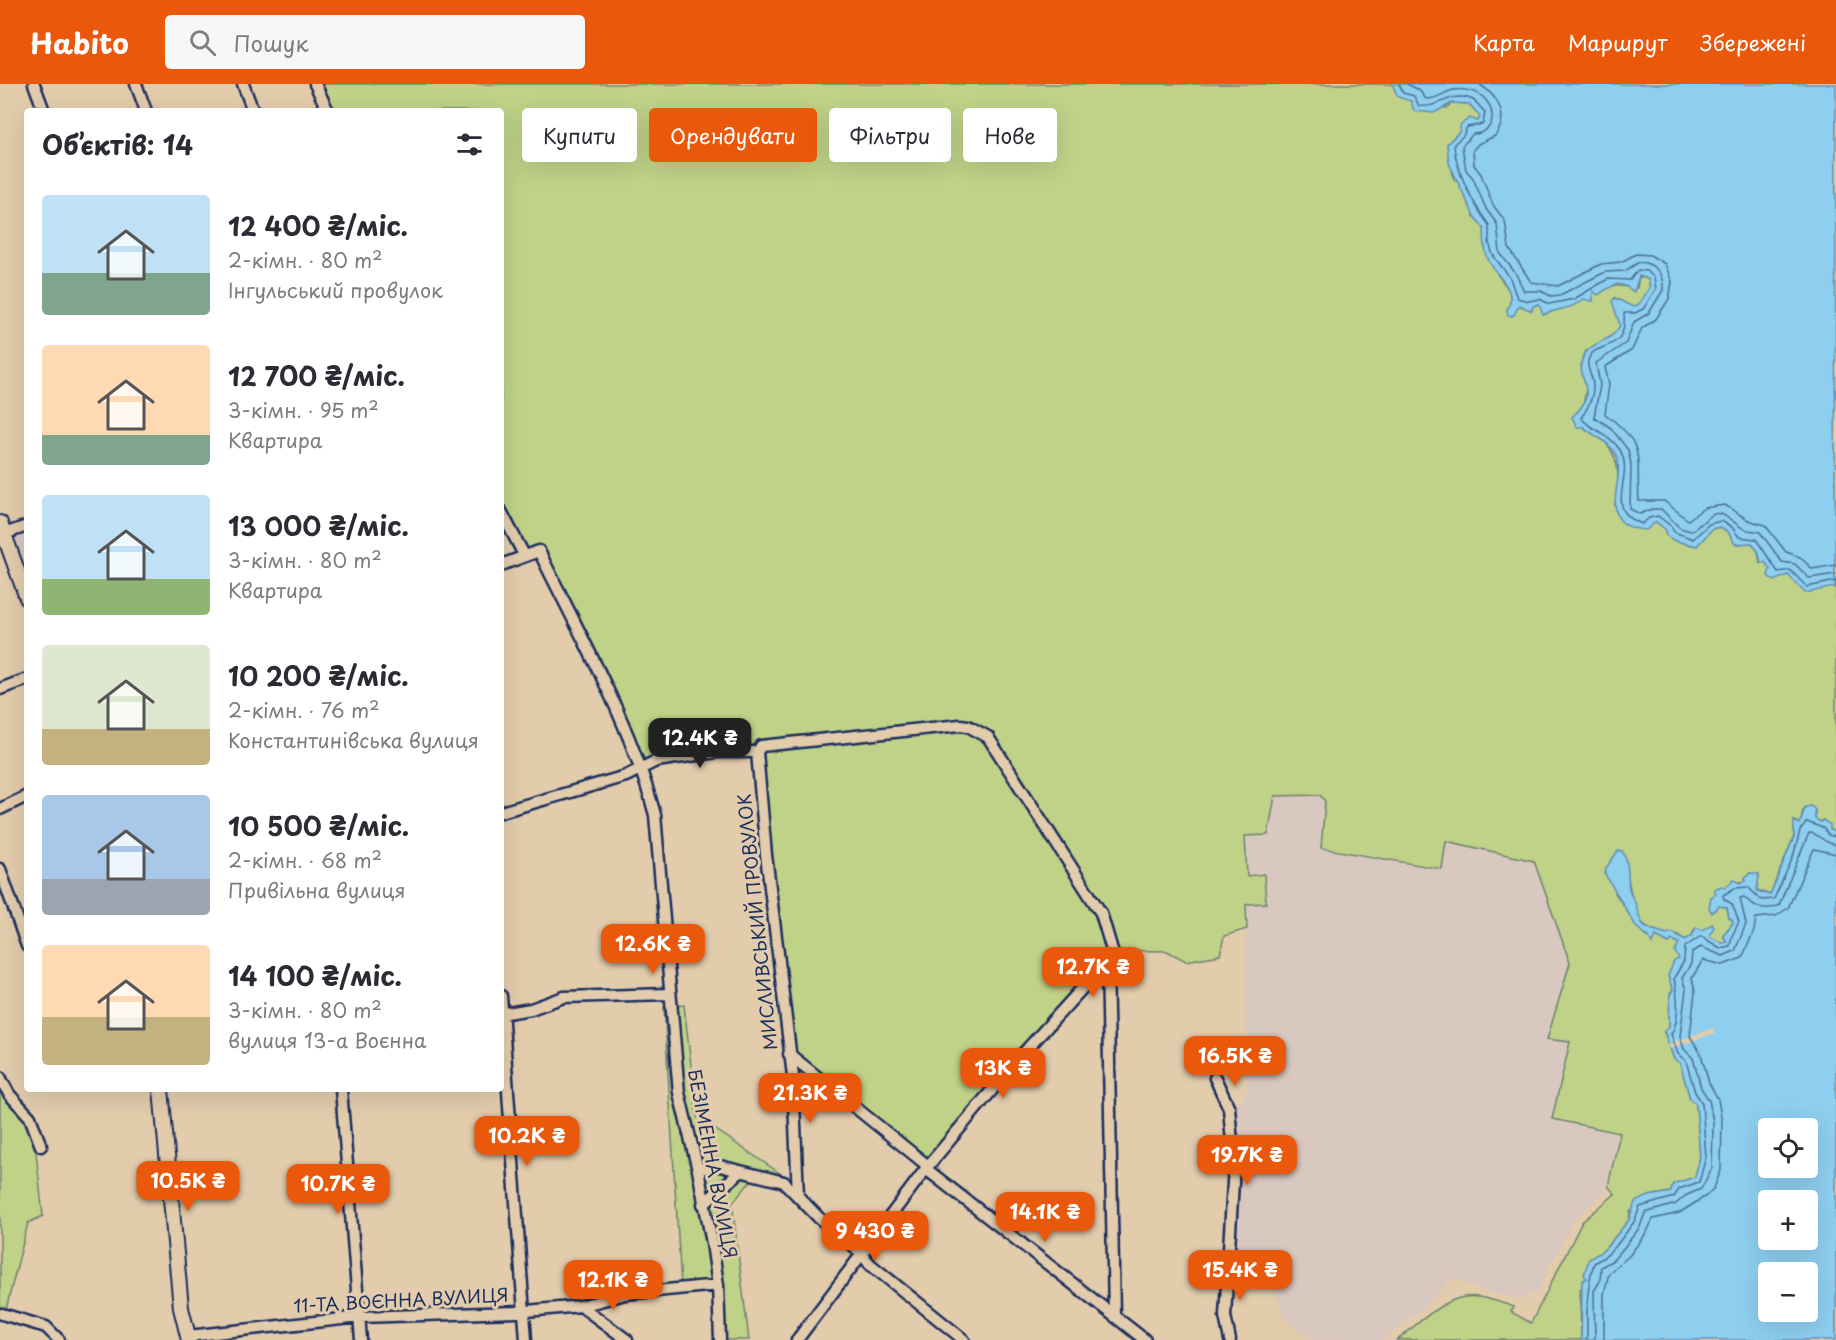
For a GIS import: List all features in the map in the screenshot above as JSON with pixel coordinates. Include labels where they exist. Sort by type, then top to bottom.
[{"type":"street","points":[[34,84],[43,108]]},
{"type":"street","points":[[136,84],[145,108]]},
{"type":"street","points":[[243,84],[252,108]]},
{"type":"street","points":[[315,84],[327,108]]},
{"type":"street","points":[[504,517],[524,555],[504,564]]},
{"type":"street","points":[[24,526],[2,529],[24,590]]},
{"type":"street","name":"БЕЗІМЕННА ВУЛИЦЯ","points":[[524,555],[539,551],[630,738],[654,815],[679,1093],[698,1170],[718,1285],[720,1340]]},
{"type":"street","points":[[0,689],[24,680]]},
{"type":"street","points":[[504,811],[639,770],[656,761],[717,752],[757,752],[761,746],[968,726],[988,737],[998,750],[1040,821],[1101,913],[1112,950],[1107,961],[1019,1058],[927,1168],[878,1230],[798,1340]]},
{"type":"street","name":"МИСЛИВСЬКИЙ ПРОВУЛОК","points":[[757,752],[793,1087],[798,1196]]},
{"type":"street","points":[[0,809],[24,797]]},
{"type":"street","points":[[0,869],[24,937]]},
{"type":"street","points":[[1107,961],[1114,1315]]},
{"type":"street","points":[[504,1013],[531,1009],[564,997],[669,994]]},
{"type":"street","points":[[504,1046],[526,1340]]},
{"type":"street","points":[[789,1054],[927,1168],[1145,1340]]},
{"type":"street","points":[[0,1077],[9,1094],[30,1117],[40,1146]]},
{"type":"street","points":[[1215,1078],[1229,1108],[1234,1165],[1225,1316],[1230,1340]]},
{"type":"street","points":[[161,1092],[181,1308],[188,1338]]},
{"type":"street","points":[[341,1092],[361,1340]]},
{"type":"street","points":[[698,1170],[716,1165],[739,1173],[761,1174],[784,1182],[862,1255],[964,1340]]},
{"type":"street","points":[[704,1204],[739,1173]]},
{"type":"street","name":"11-ТА ВОЄННА ВУЛИЦЯ","points":[[188,1338],[360,1317],[525,1311],[581,1306],[625,1293],[718,1285]]},
{"type":"street","points":[[581,1306],[627,1340]]},
{"type":"street","points":[[2,1314],[46,1327],[59,1340]]},
{"type":"shaded area","points":[[24,531],[24,573],[12,537]]},
{"type":"shaded area","points":[[1320,795],[1325,801],[1321,848],[1442,869],[1445,841],[1535,861],[1570,963],[1547,1038],[1570,1041],[1552,1119],[1620,1133],[1605,1190],[1573,1221],[1537,1292],[1520,1300],[1475,1288],[1452,1278],[1431,1301],[1383,1340],[1312,1340],[1311,1336],[1306,1336],[1284,1317],[1271,1277],[1253,1264],[1230,1264],[1237,1165],[1234,1109],[1247,1093],[1245,904],[1266,903],[1247,876],[1245,836],[1268,835],[1275,796]]},
{"type":"green space","points":[[316,84],[1392,84],[1411,101],[1446,108],[1452,103],[1469,104],[1480,116],[1478,121],[1459,132],[1447,144],[1454,179],[1461,184],[1474,216],[1484,228],[1487,252],[1498,275],[1509,290],[1511,302],[1507,310],[1512,316],[1518,305],[1532,310],[1533,306],[1538,304],[1546,314],[1583,299],[1593,290],[1601,293],[1610,285],[1637,288],[1639,276],[1648,279],[1650,287],[1639,304],[1633,308],[1615,298],[1620,325],[1616,334],[1586,351],[1582,361],[1587,383],[1583,407],[1584,427],[1602,439],[1614,455],[1618,471],[1615,505],[1651,523],[1656,522],[1667,530],[1666,535],[1675,541],[1696,546],[1712,529],[1719,527],[1728,532],[1735,544],[1752,543],[1758,551],[1760,563],[1765,562],[1770,569],[1835,587],[1836,580],[1836,832],[1830,830],[1823,820],[1821,822],[1815,819],[1815,810],[1803,811],[1800,824],[1795,821],[1794,836],[1770,895],[1757,890],[1759,875],[1750,873],[1745,878],[1746,881],[1730,884],[1717,894],[1719,906],[1727,907],[1729,918],[1733,923],[1723,935],[1727,942],[1717,941],[1702,930],[1694,930],[1692,936],[1685,940],[1677,934],[1662,933],[1643,924],[1639,921],[1635,910],[1628,875],[1615,893],[1644,935],[1654,940],[1656,936],[1669,943],[1672,940],[1679,943],[1679,959],[1668,976],[1673,990],[1670,994],[1669,1027],[1664,1032],[1674,1059],[1680,1062],[1690,1098],[1696,1104],[1700,1157],[1695,1177],[1673,1184],[1671,1192],[1649,1196],[1630,1212],[1629,1220],[1604,1250],[1580,1290],[1581,1340],[1397,1340],[1434,1310],[1456,1299],[1467,1297],[1483,1298],[1514,1307],[1511,1312],[1531,1323],[1582,1222],[1615,1194],[1608,1186],[1620,1133],[1552,1119],[1570,1042],[1547,1039],[1570,963],[1534,861],[1446,841],[1442,869],[1321,848],[1325,801],[1320,795],[1275,796],[1268,835],[1245,836],[1247,876],[1264,874],[1266,903],[1246,904],[1247,929],[1224,936],[1220,955],[1186,961],[1167,951],[1112,950],[929,1159],[922,1158],[799,1059],[790,1045],[757,745],[722,747],[646,761],[640,755],[541,546],[531,549],[522,546],[504,513],[504,108],[328,108]]},
{"type":"green space","points":[[684,1005],[697,1117],[787,1178],[776,1186],[766,1179],[753,1178],[732,1204],[749,1340],[723,1340],[721,1283],[681,1286],[664,1007]]},
{"type":"green space","points":[[0,1072],[10,1092],[32,1115],[43,1216],[28,1223],[5,1313],[0,1318]]},
{"type":"water","points":[[1392,84],[1836,84],[1835,587],[1805,593],[1788,575],[1774,581],[1768,576],[1770,569],[1765,562],[1761,563],[1758,551],[1752,543],[1735,544],[1728,532],[1719,527],[1712,529],[1697,546],[1675,541],[1666,535],[1666,530],[1656,522],[1646,530],[1630,527],[1620,521],[1615,501],[1618,477],[1616,455],[1605,442],[1584,427],[1577,427],[1572,417],[1585,400],[1581,365],[1583,357],[1591,348],[1617,331],[1620,325],[1612,301],[1615,298],[1633,307],[1639,304],[1650,287],[1648,279],[1639,276],[1634,292],[1623,285],[1616,284],[1598,295],[1593,291],[1593,301],[1583,299],[1569,307],[1543,315],[1539,304],[1533,306],[1532,311],[1519,305],[1514,315],[1508,316],[1510,296],[1508,289],[1488,259],[1484,228],[1474,216],[1449,163],[1447,144],[1459,132],[1461,124],[1470,118],[1478,121],[1480,116],[1469,104],[1452,103],[1434,113],[1414,111],[1411,101],[1398,97]]},
{"type":"water","points":[[1811,806],[1815,810],[1815,819],[1821,822],[1823,820],[1830,825],[1830,830],[1836,832],[1836,1340],[1581,1340],[1582,1281],[1587,1278],[1584,1275],[1589,1259],[1604,1250],[1629,1220],[1635,1202],[1649,1196],[1671,1192],[1673,1184],[1695,1177],[1700,1157],[1696,1104],[1690,1099],[1680,1063],[1674,1059],[1664,1031],[1669,1027],[1670,994],[1673,990],[1668,976],[1674,961],[1679,959],[1675,952],[1679,943],[1672,940],[1669,943],[1656,936],[1652,944],[1649,937],[1637,928],[1605,874],[1606,868],[1618,851],[1622,851],[1627,864],[1630,893],[1642,923],[1648,928],[1667,934],[1672,932],[1685,940],[1692,936],[1696,927],[1702,930],[1712,924],[1714,927],[1709,936],[1722,943],[1727,942],[1723,935],[1733,923],[1729,918],[1727,907],[1719,906],[1712,913],[1709,908],[1711,897],[1716,894],[1714,889],[1722,886],[1725,888],[1734,879],[1740,883],[1746,881],[1745,878],[1750,873],[1759,874],[1757,891],[1770,895],[1794,837],[1794,821],[1800,824],[1805,807]]},
{"type":"pier","points":[[1713,1028],[1715,1033],[1670,1049],[1668,1044]]}]
